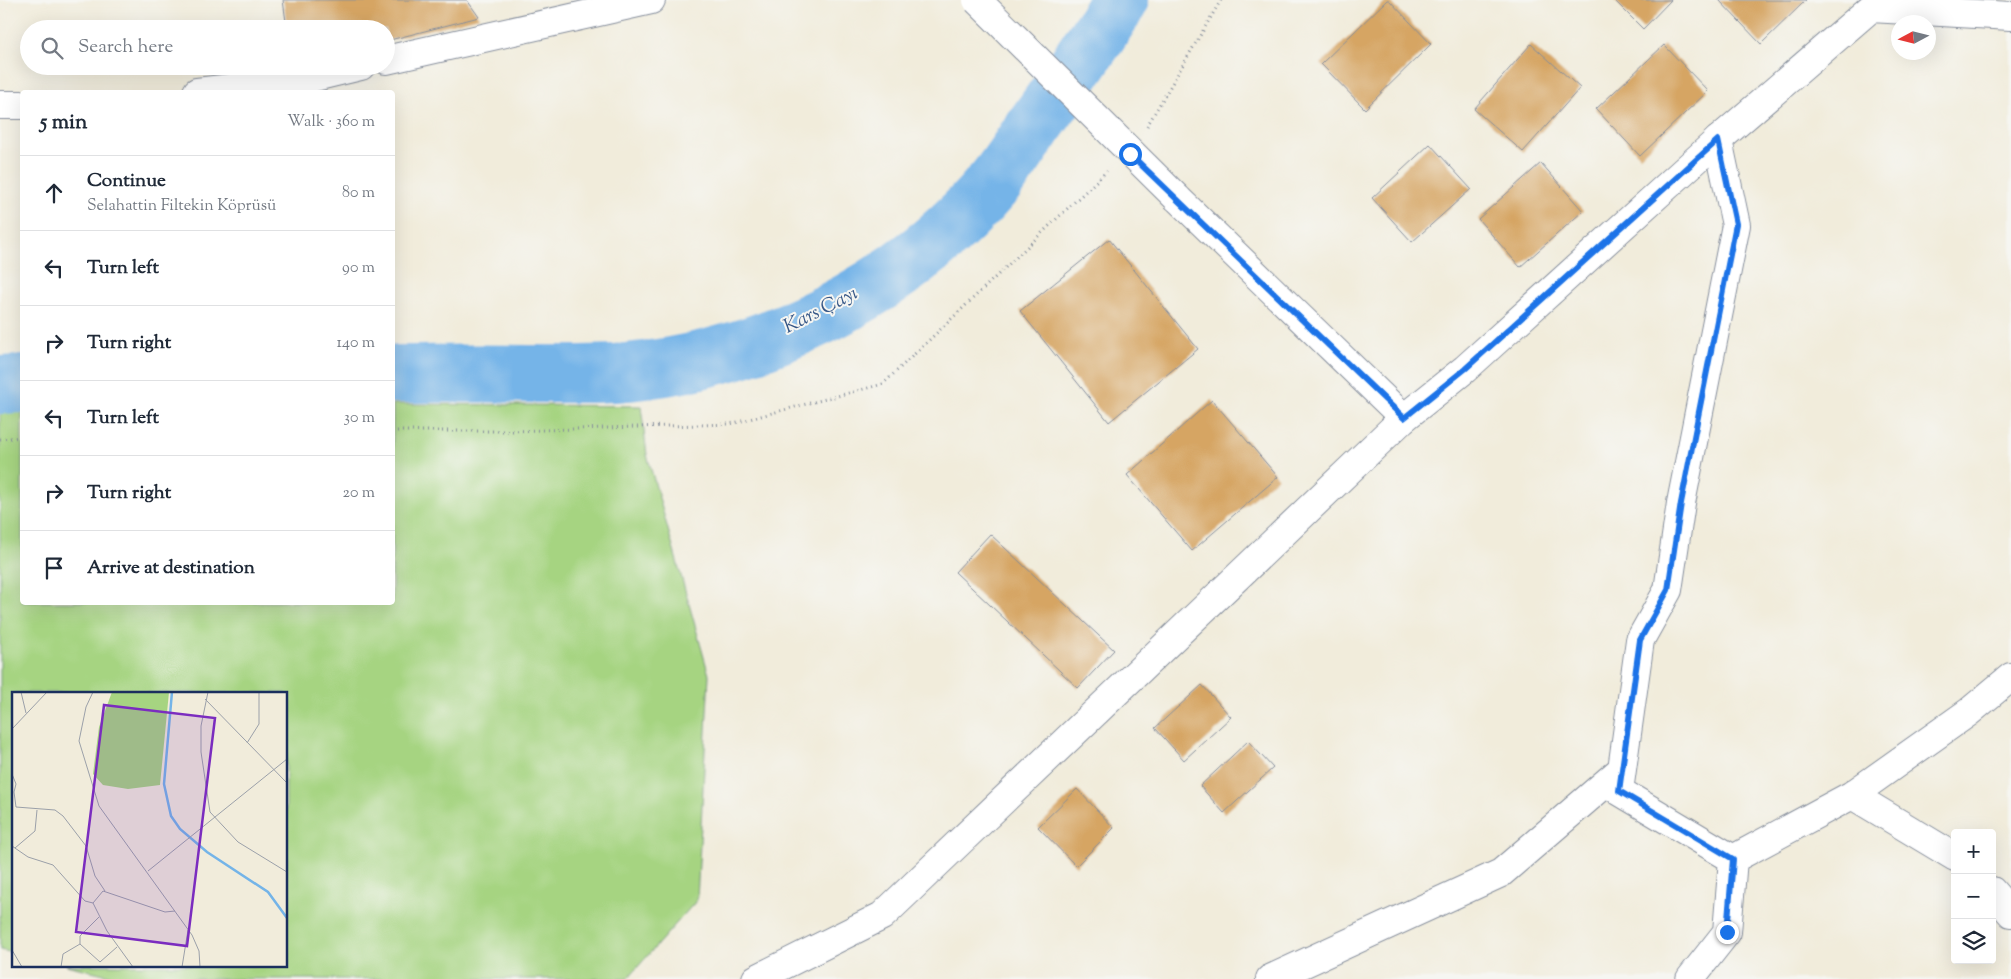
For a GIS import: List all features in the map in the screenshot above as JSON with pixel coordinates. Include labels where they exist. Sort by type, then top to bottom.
[{"type":"street","points":[[395,58],[651,0]]},
{"type":"street","points":[[976,0],[1404,418]]},
{"type":"street","points":[[756,979],[882,916],[1404,418],[1465,369],[1718,140],[1874,4],[2011,16]]},
{"type":"street","points":[[214,90],[307,79],[324,75]]},
{"type":"street","points":[[0,105],[20,105]]},
{"type":"street","points":[[1718,140],[1736,224],[1681,503],[1668,590],[1640,640],[1619,791],[1733,859]]},
{"type":"street","points":[[1733,859],[1852,795],[1969,712],[2011,677]]},
{"type":"street","points":[[1270,979],[1501,873],[1622,769]]},
{"type":"street","points":[[1852,795],[1951,855]]},
{"type":"street","points":[[1690,979],[1727,932],[1733,859]]},
{"type":"street","points":[[1996,896],[2011,913]]},
{"type":"path","points":[[1142,133],[1221,0]]},
{"type":"path","points":[[395,431],[511,431],[730,424],[883,384],[1109,168]]},
{"type":"path","points":[[0,438],[20,437]]},
{"type":"green space","points":[[395,404],[641,406],[647,455],[709,675],[697,900],[627,979],[125,979],[70,966],[288,966],[288,692],[12,692],[12,953],[0,950],[0,410],[20,409],[20,605],[395,605]]},
{"type":"building","points":[[283,0],[467,0],[479,17],[395,39],[395,20],[286,20]]},
{"type":"building","points":[[1387,0],[1431,44],[1365,109],[1321,64]]},
{"type":"building","points":[[1614,0],[1671,0],[1643,29]]},
{"type":"building","points":[[1719,0],[1806,0],[1761,44]]},
{"type":"building","points":[[1531,44],[1580,88],[1523,152],[1474,109]]},
{"type":"building","points":[[1664,45],[1708,91],[1640,156],[1596,109]]},
{"type":"building","points":[[1430,144],[1471,189],[1412,242],[1372,198]]},
{"type":"building","points":[[1541,163],[1583,211],[1520,267],[1478,219]]},
{"type":"building","points":[[1109,239],[1198,349],[1109,422],[1020,311]]},
{"type":"building","points":[[1212,400],[1278,477],[1192,551],[1127,475]]},
{"type":"building","points":[[990,534],[1114,650],[1078,688],[955,572]]},
{"type":"building","points":[[1202,685],[1231,717],[1184,760],[1155,728]]},
{"type":"building","points":[[1248,741],[1273,768],[1224,813],[1200,786]]},
{"type":"building","points":[[1077,789],[1114,828],[1076,866],[1038,827]]},
{"type":"waterway","name":"Kars Çayı","points":[[395,374],[602,374],[627,372],[679,364],[730,352],[780,334],[829,312],[875,286],[919,255],[959,220],[995,182],[1078,65],[1120,0]]},
{"type":"waterway","name":"Kars Çayı","points":[[0,385],[20,384]]},
{"type":"route","points":[[1130,154],[1404,418],[1465,369],[1718,140],[1736,224],[1681,503],[1668,590],[1640,640],[1619,791],[1733,859],[1727,932]]}]
